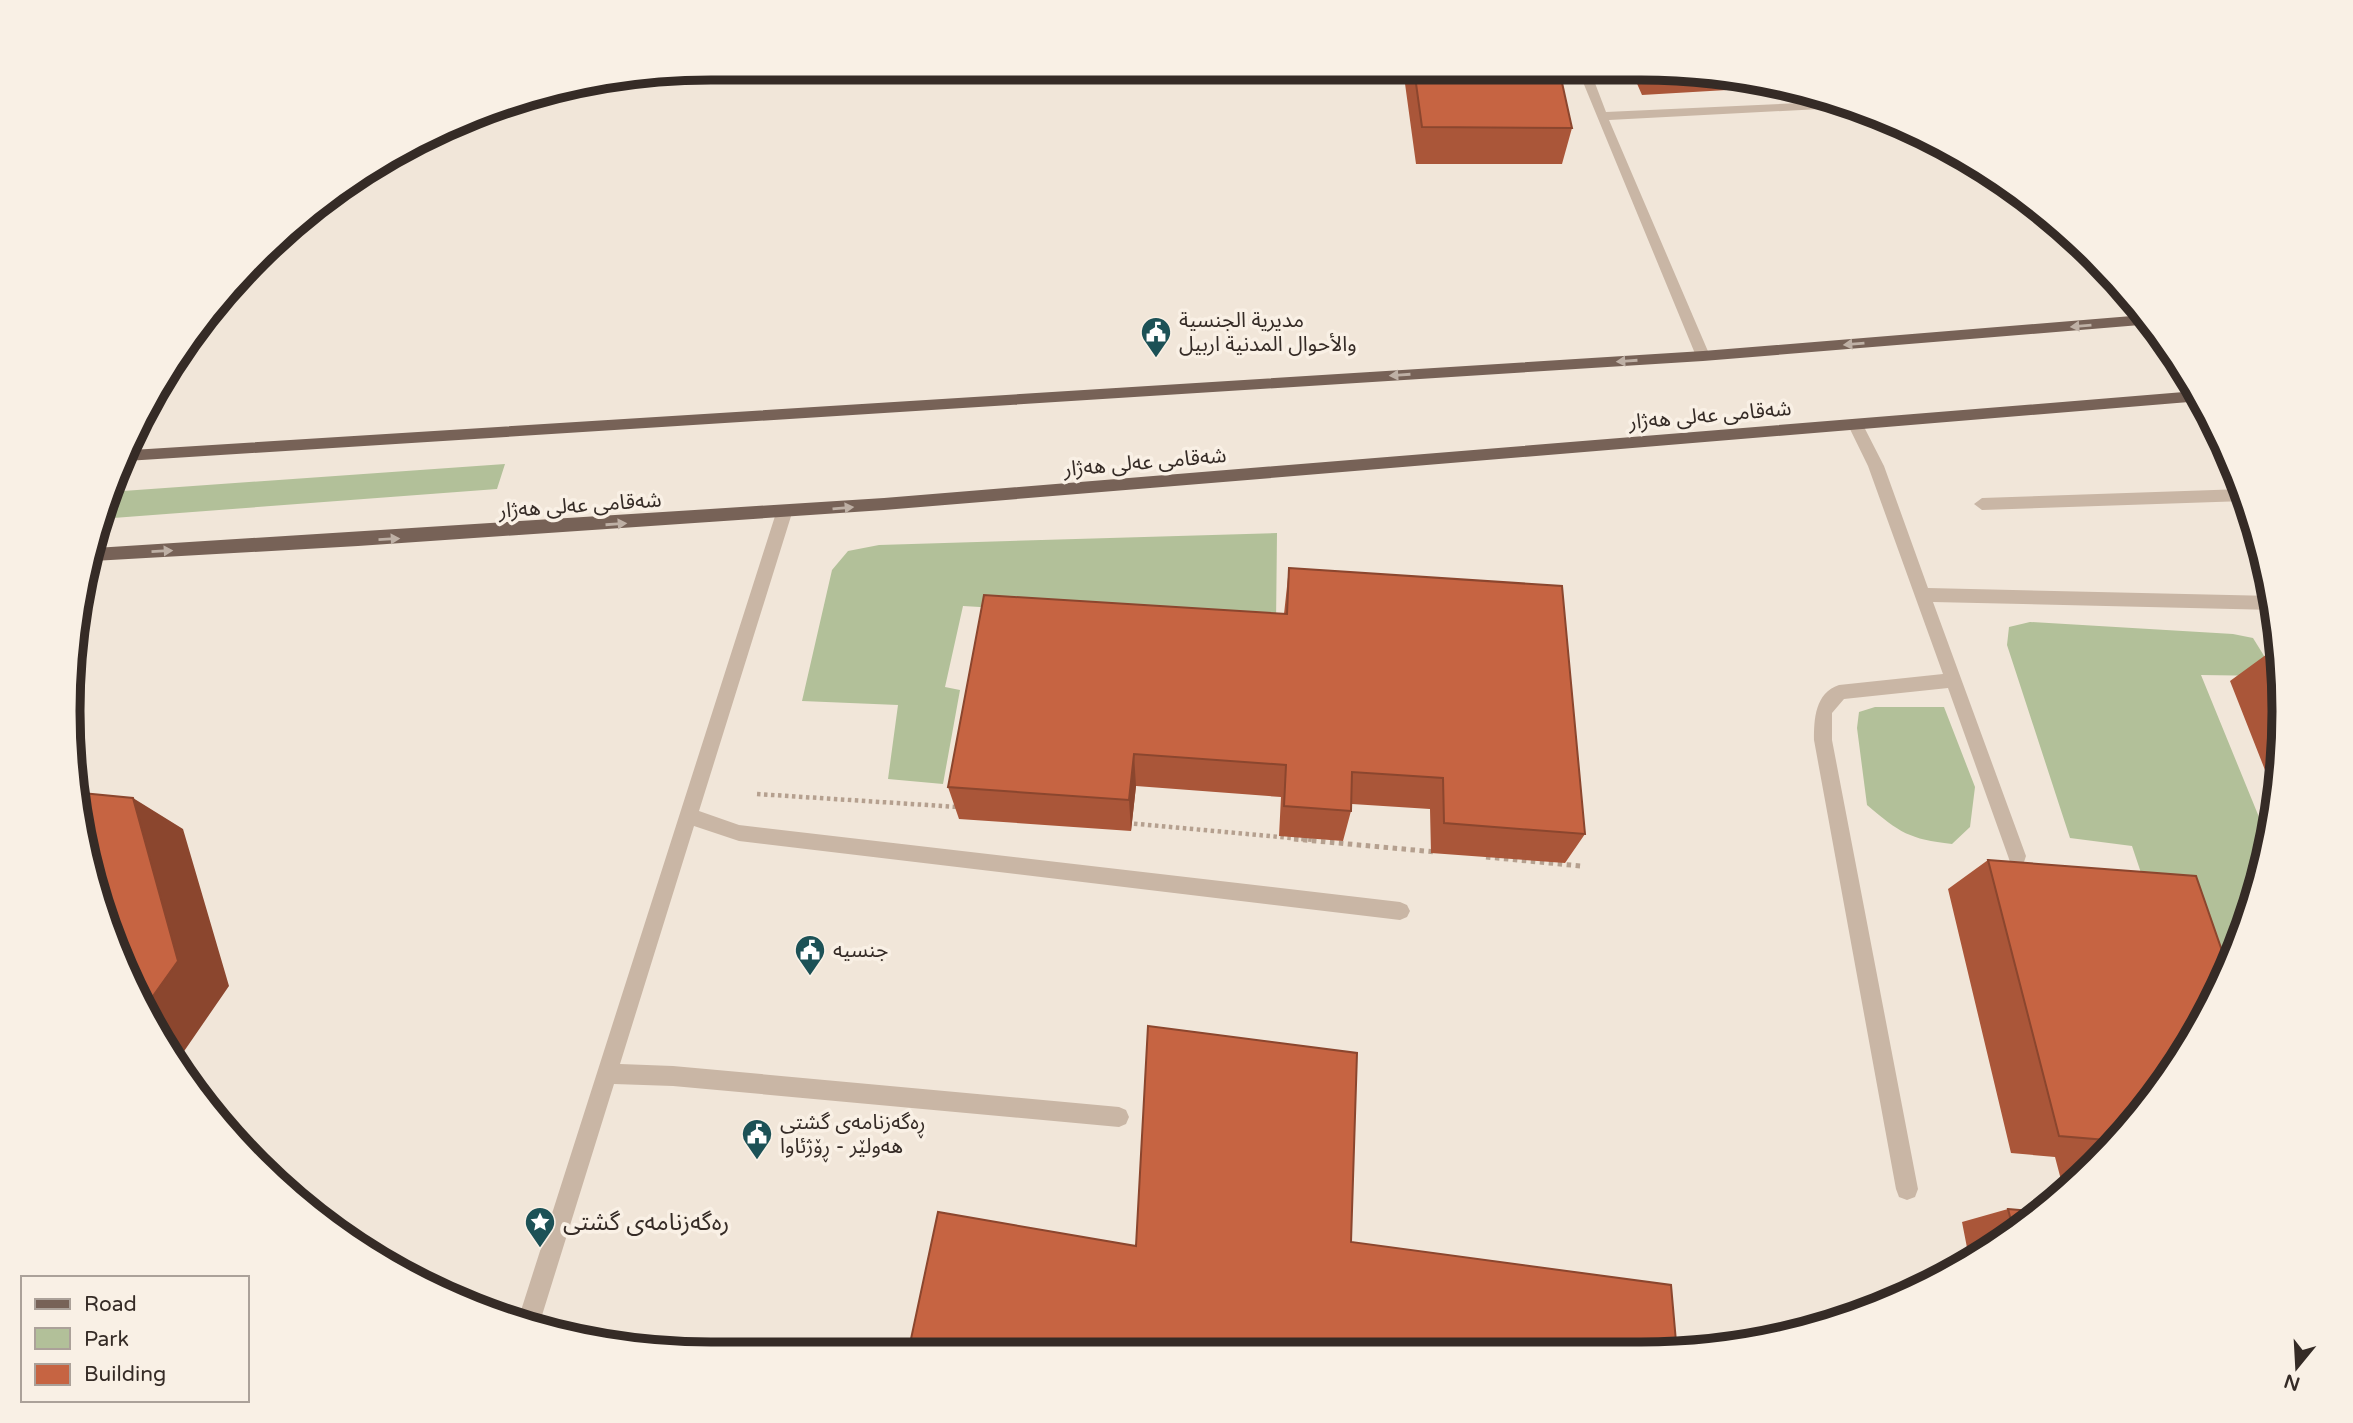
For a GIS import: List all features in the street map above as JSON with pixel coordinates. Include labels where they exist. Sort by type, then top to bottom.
[{"type":"main road","points":[[135,456],[1703,356],[2137,321]]},
{"type":"main road","name":"شەقامی عەلی هەژار","points":[[101,555],[392,539],[784,513],[2188,397]]},
{"type":"street","points":[[1588,80],[1703,356]]},
{"type":"street","points":[[1601,116],[1820,106]]},
{"type":"street","points":[[1856,425],[1876,466],[2018,856]]},
{"type":"street","points":[[1982,505],[2234,495]]},
{"type":"street","points":[[531,1316],[784,513]]},
{"type":"street","points":[[1923,595],[2263,603]]},
{"type":"street","points":[[1907,1189],[1824,740],[1823,711],[1839,692],[1954,680]]},
{"type":"street","points":[[689,817],[739,833],[1400,911]]},
{"type":"street","points":[[608,1074],[673,1076],[1119,1117]]},
{"type":"path","points":[[750,794],[965,808]]},
{"type":"path","points":[[1115,822],[1444,853]]},
{"type":"path","points":[[1472,856],[1581,866]]},
{"type":"green space","points":[[505,464],[497,489],[111,518],[121,491]]},
{"type":"green space","points":[[1277,533],[1276,625],[963,606],[945,687],[960,690],[943,784],[888,779],[898,705],[802,701],[832,570],[848,551],[879,545]]},
{"type":"green space","points":[[2030,622],[2233,634],[2253,638],[2266,659],[2271,676],[2201,675],[2262,824],[2239,914],[2207,991],[2191,1022],[2132,846],[2070,838],[2007,645],[2009,627]]},
{"type":"green space","points":[[1875,707],[1944,707],[1975,787],[1970,827],[1952,844],[1925,840],[1906,833],[1867,805],[1857,728],[1859,712]]},
{"type":"building","points":[[1416,80],[1561,80],[1572,128],[1422,127]]},
{"type":"building","points":[[1289,568],[1562,586],[1585,834],[1444,823],[1443,778],[1352,772],[1351,811],[1284,806],[1286,765],[1134,754],[1129,800],[948,787],[984,595],[1287,614]]},
{"type":"building","points":[[86,793],[133,798],[178,961],[150,1000],[114,914],[102,875]]},
{"type":"building","points":[[1988,860],[2196,876],[2223,955],[2207,991],[2166,1062],[2142,1096],[2105,1140],[2059,1136]]},
{"type":"building","points":[[1148,1026],[1357,1053],[1351,1242],[1671,1285],[1676,1341],[910,1342],[938,1212],[1136,1246]]},
{"type":"building","points":[[2008,1209],[2028,1211],[2026,1212],[2011,1222]]},
{"type":"place","name":"مديرية الجنسية والأحوال المدنية اربيل","points":[[1156,359]]},
{"type":"place","name":"جنسیە","points":[[810,977]]},
{"type":"place","name":"ڕەگەزنامەی گشتی هەولێر - ڕۆژئاوا","points":[[757,1161]]},
{"type":"place","name":"رەگەزنامەی گشتی","points":[[540,1249]]}]
